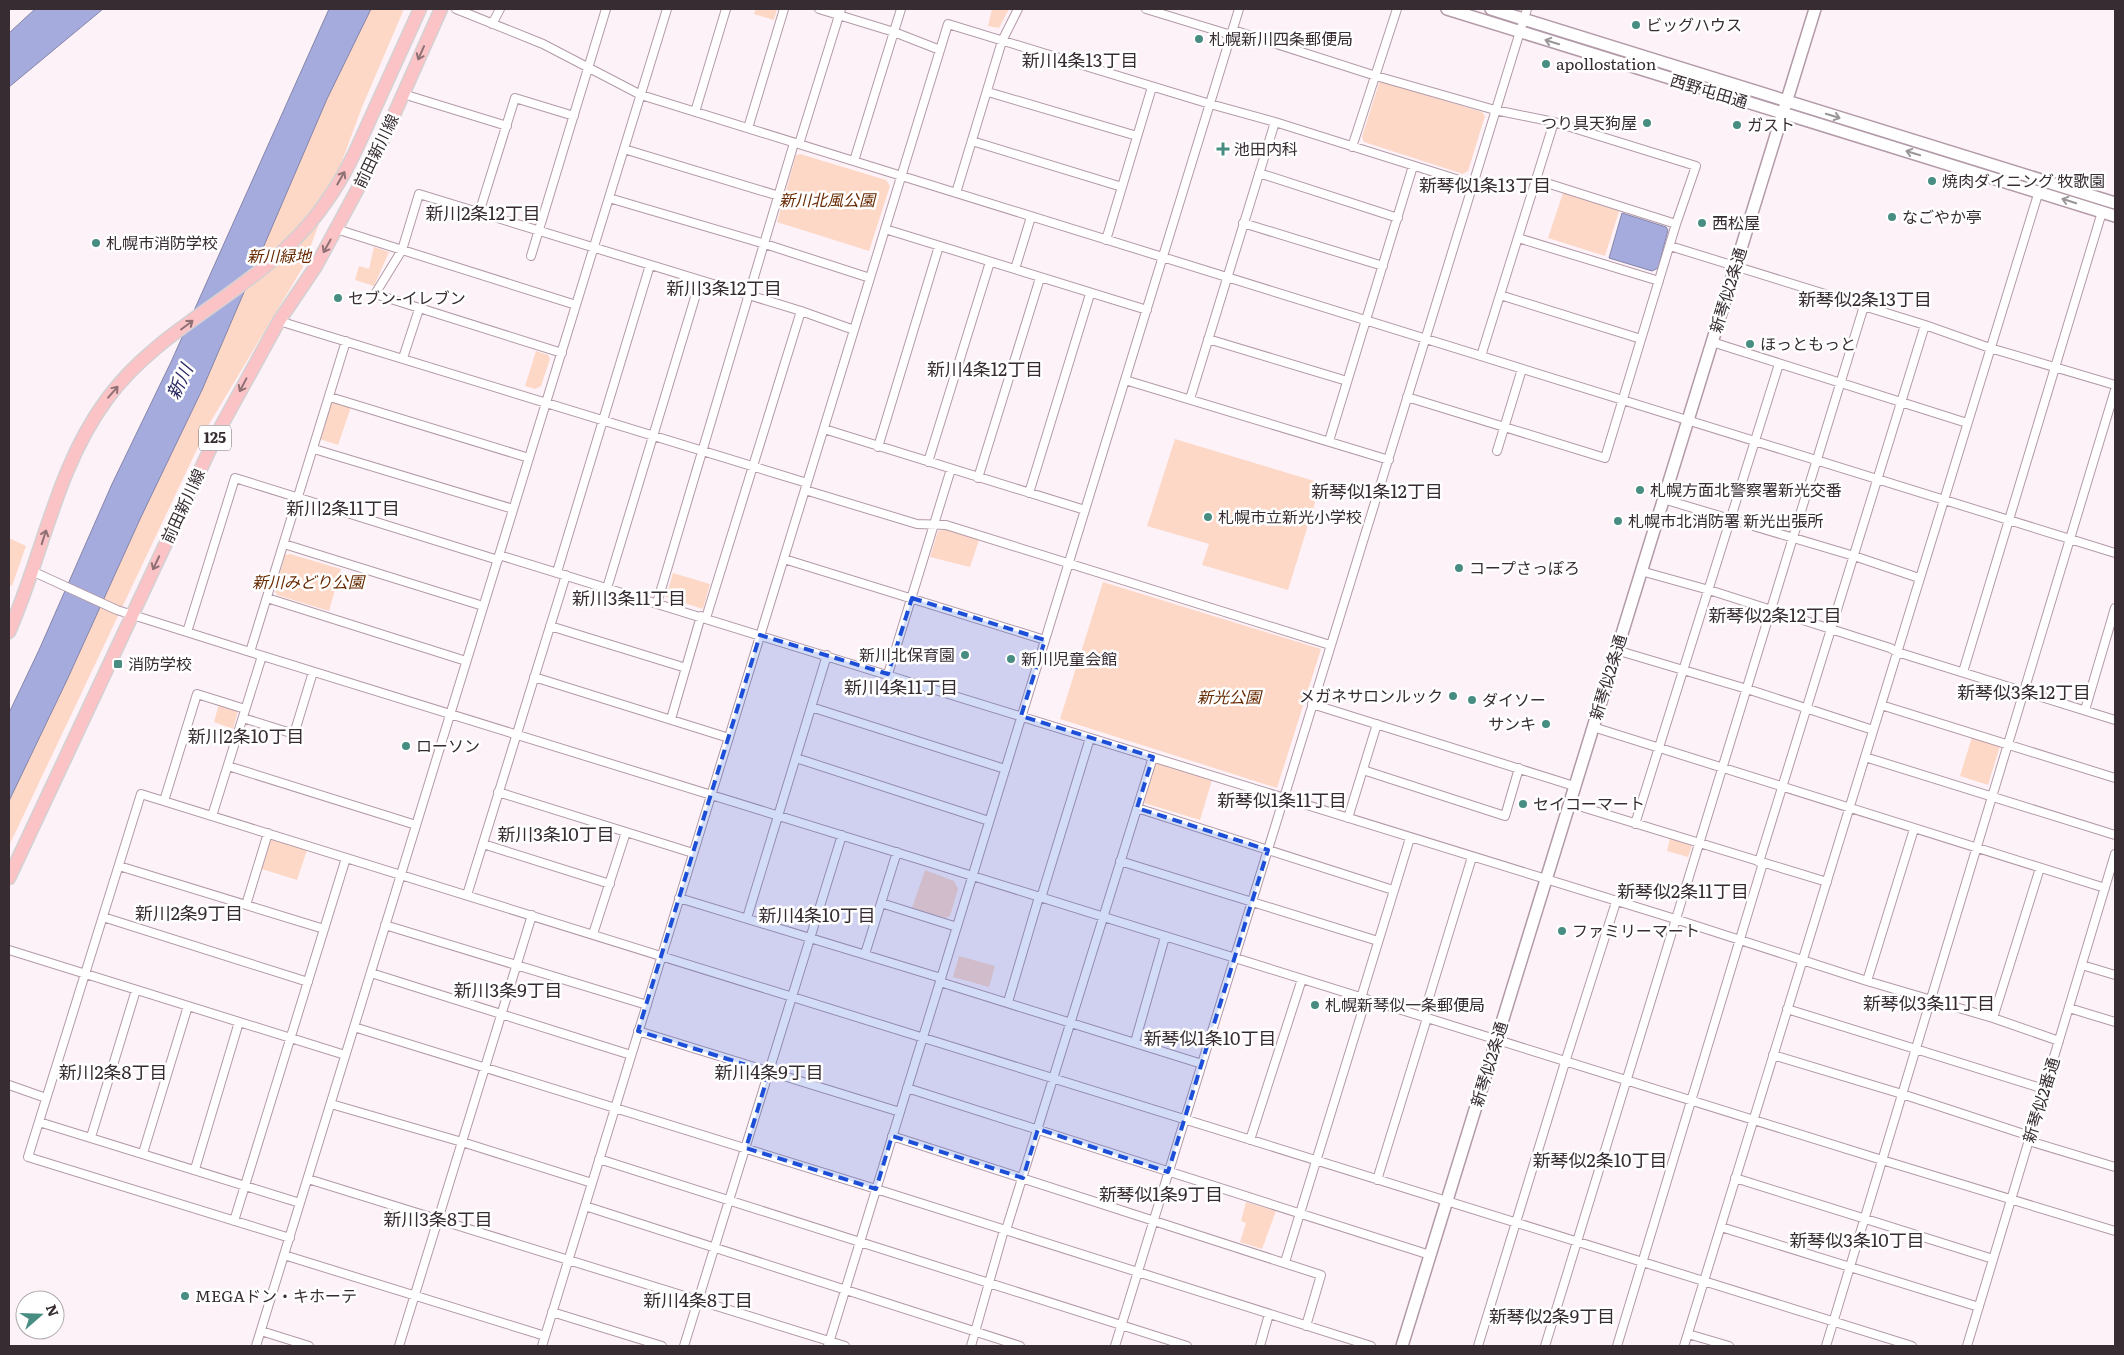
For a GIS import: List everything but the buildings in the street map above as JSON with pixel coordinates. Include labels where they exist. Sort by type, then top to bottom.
[{"type":"main road","name":"前田新川線","points":[[9,632],[34,572],[66,474],[84,433],[108,398],[148,355],[263,268],[302,232],[327,201],[348,166],[420,9]]},
{"type":"main road","name":"前田新川線","points":[[9,878],[219,430],[279,321],[316,266],[376,155],[441,9]]},
{"type":"street","points":[[456,9],[544,44],[641,95],[2115,554]]},
{"type":"street","points":[[492,24],[500,9]]},
{"type":"street","points":[[531,256],[606,9]]},
{"type":"street","points":[[256,1346],[667,9]]},
{"type":"street","points":[[695,112],[726,9]]},
{"type":"street","points":[[748,128],[784,9]]},
{"type":"street","points":[[818,9],[840,12],[940,50]]},
{"type":"street","points":[[854,162],[901,9]]},
{"type":"street","points":[[956,193],[1002,41],[1018,9]]},
{"type":"street","points":[[1146,9],[1232,32],[1495,110],[1554,122],[1696,166],[1676,224],[1605,458],[1407,397]]},
{"type":"street","points":[[829,1344],[1239,9]]},
{"type":"street","points":[[1352,147],[1397,9]]},
{"type":"street","name":"西野屯田通","points":[[1447,9],[2115,216]]},
{"type":"street","name":"西野屯田通","points":[[1490,9],[1525,14],[1787,102],[2115,203]]},
{"type":"street","name":"新琴似2条通","points":[[1402,1346],[1815,9]]},
{"type":"street","points":[[657,603],[779,196],[840,12]]},
{"type":"street","points":[[1115,1346],[1525,14]]},
{"type":"street","points":[[542,1346],[948,24],[1152,87],[1275,122],[1472,184]]},
{"type":"street","points":[[1106,240],[1152,87]]},
{"type":"street","points":[[988,92],[1137,136]]},
{"type":"street","points":[[403,94],[507,126]]},
{"type":"street","points":[[479,213],[515,98],[574,116]]},
{"type":"street","points":[[1190,398],[1275,122]]},
{"type":"street","points":[[1481,356],[1554,122]]},
{"type":"street","points":[[972,141],[1122,187]]},
{"type":"street","points":[[624,149],[779,196]]},
{"type":"street","points":[[1329,441],[1413,166]]},
{"type":"street","points":[[1259,173],[1398,218]]},
{"type":"street","points":[[1537,180],[1676,224]]},
{"type":"street","points":[[1684,1346],[2039,191]]},
{"type":"street","points":[[562,353],[375,294],[402,250],[419,194],[801,311],[854,330]]},
{"type":"street","points":[[609,198],[765,244],[870,278]]},
{"type":"street","points":[[1963,672],[2102,212]]},
{"type":"street","points":[[1015,270],[1031,217]]},
{"type":"street","points":[[1244,223],[1383,266]]},
{"type":"street","points":[[885,229],[1090,294],[1147,310]]},
{"type":"street","points":[[336,230],[576,305]]},
{"type":"street","points":[[1518,238],[1659,282]]},
{"type":"street","points":[[878,447],[939,246]]},
{"type":"street","points":[[1670,246],[1735,268],[1925,325],[1990,348],[2115,385]]},
{"type":"street","points":[[928,462],[990,262]]},
{"type":"street","points":[[557,572],[650,265]]},
{"type":"street","points":[[978,478],[1040,278]]},
{"type":"street","points":[[607,588],[700,281]]},
{"type":"street","points":[[1029,493],[1090,294]]},
{"type":"street","points":[[1500,296],[1641,340]]},
{"type":"street","points":[[1545,1346],[1864,306]]},
{"type":"street","points":[[403,358],[419,309]]},
{"type":"street","points":[[671,720],[801,311]]},
{"type":"street","points":[[279,321],[703,450],[917,524],[946,525],[1330,645]]},
{"type":"street","points":[[1617,1346],[1692,1102],[1783,786],[1925,325]]},
{"type":"street","points":[[1208,339],[1348,381]]},
{"type":"street","points":[[250,652],[346,341]]},
{"type":"street","points":[[1712,342],[1967,423]]},
{"type":"street","points":[[1635,824],[1779,364]]},
{"type":"street","points":[[1497,451],[1522,369]]},
{"type":"street","points":[[1125,380],[1190,398],[1389,460]]},
{"type":"street","points":[[1826,1346],[2115,390]]},
{"type":"street","points":[[330,397],[529,458]]},
{"type":"street","points":[[824,429],[1085,510]]},
{"type":"street","points":[[314,449],[514,509]]},
{"type":"street","points":[[888,674],[951,469]]},
{"type":"street","points":[[187,632],[235,478],[498,558],[557,572],[704,617],[1867,981],[1993,1018],[2059,1041]]},
{"type":"street","points":[[1663,499],[1731,518],[1919,578]]},
{"type":"street","points":[[284,544],[483,606]]},
{"type":"street","points":[[784,559],[1045,640]]},
{"type":"street","points":[[1641,571],[1832,628],[1897,652],[2115,720]]},
{"type":"street","points":[[34,572],[117,610],[262,656],[896,852],[1692,1102],[2115,1231]]},
{"type":"street","points":[[467,895],[566,575]]},
{"type":"street","points":[[267,598],[466,661]]},
{"type":"street","points":[[2085,710],[2115,608]]},
{"type":"street","points":[[550,626],[686,668]]},
{"type":"street","points":[[1616,650],[1747,688],[1873,730]]},
{"type":"street","points":[[747,918],[827,655]]},
{"type":"street","points":[[212,816],[262,656]]},
{"type":"street","points":[[243,718],[294,734],[313,672]]},
{"type":"street","points":[[534,677],[728,738]]},
{"type":"street","points":[[164,801],[197,694],[246,709]]},
{"type":"street","points":[[1312,704],[1574,786]]},
{"type":"street","points":[[1880,705],[2115,778]]},
{"type":"street","points":[[811,707],[1005,769]]},
{"type":"street","points":[[1348,818],[1377,724]]},
{"type":"street","points":[[1592,727],[2105,888]]},
{"type":"street","points":[[1008,1002],[1090,738]]},
{"type":"street","points":[[972,1346],[1005,1230],[1023,1178],[1153,757]]},
{"type":"street","points":[[1865,757],[2115,835]]},
{"type":"street","points":[[796,758],[989,821]]},
{"type":"street","points":[[228,766],[416,825]]},
{"type":"street","points":[[1363,770],[1505,816],[1520,768]]},
{"type":"street","points":[[498,792],[693,853]]},
{"type":"street","points":[[290,1238],[28,1157],[141,794],[1912,1346]]},
{"type":"street","points":[[1569,803],[1827,882]]},
{"type":"street","points":[[1137,808],[1393,890]]},
{"type":"street","points":[[1867,981],[1914,828]]},
{"type":"street","points":[[593,934],[626,832]]},
{"type":"street","points":[[246,904],[268,833]]},
{"type":"street","points":[[684,1346],[842,836]]},
{"type":"street","points":[[1285,1262],[1317,1161],[1378,941],[1410,838]]},
{"type":"street","points":[[483,844],[610,884]]},
{"type":"street","points":[[865,954],[896,852]]},
{"type":"street","name":"新琴似2番通","points":[[1967,1346],[2115,854]]},
{"type":"street","points":[[1377,1180],[1472,857]]},
{"type":"street","points":[[234,1221],[346,858]]},
{"type":"street","points":[[1120,861],[1378,941]]},
{"type":"street","points":[[119,866],[324,929]]},
{"type":"street","points":[[1993,1018],[2040,868]]},
{"type":"street","points":[[680,898],[865,954],[1202,1064]]},
{"type":"street","points":[[1478,1346],[1616,902]]},
{"type":"street","points":[[881,903],[957,927]]},
{"type":"street","points":[[399,1346],[532,915]]},
{"type":"street","points":[[103,917],[308,982]]},
{"type":"street","points":[[385,925],[646,1005]]},
{"type":"street","points":[[1135,1042],[1164,937]]},
{"type":"street","points":[[9,950],[345,1055]]},
{"type":"street","points":[[2082,965],[2115,975]]},
{"type":"street","points":[[371,974],[631,1055]]},
{"type":"street","points":[[1250,1140],[1302,979]]},
{"type":"street","points":[[91,1137],[136,990]]},
{"type":"street","points":[[143,1153],[188,1006]]},
{"type":"street","points":[[2069,1008],[2115,1022]]},
{"type":"street","points":[[1788,1009],[2044,1090]]},
{"type":"street","points":[[194,1169],[239,1022]]},
{"type":"street","points":[[354,1027],[746,1148],[1371,1346]]},
{"type":"street","points":[[638,1031],[900,1112]]},
{"type":"street","points":[[1773,1055],[1902,1094],[2115,1167]]},
{"type":"street","points":[[9,1085],[46,1098]]},
{"type":"street","points":[[907,1088],[1430,1255]]},
{"type":"street","points":[[331,1104],[462,1142],[592,1183]]},
{"type":"street","points":[[39,1122],[300,1203]]},
{"type":"street","points":[[892,1136],[1321,1275],[1306,1326]]},
{"type":"street","points":[[600,1159],[860,1240],[1187,1346]]},
{"type":"street","points":[[1735,1178],[1993,1259]]},
{"type":"street","points":[[308,1179],[698,1300],[829,1344],[845,1346]]},
{"type":"street","points":[[585,1206],[1020,1346]]},
{"type":"street","points":[[1721,1227],[1978,1307]]},
{"type":"street","points":[[284,1255],[545,1336]]},
{"type":"street","points":[[552,1312],[662,1346]]},
{"type":"street","points":[[1260,1346],[1269,1314]]},
{"type":"street","points":[[261,1331],[309,1346]]},
{"type":"street","points":[[1688,1334],[1729,1346]]},
{"type":"highlighted area","points":[[912,598],[1045,640],[1021,716],[1153,757],[1137,808],[1268,850],[1168,1172],[1038,1129],[1023,1178],[892,1136],[876,1189],[746,1148],[769,1072],[638,1031],[760,635],[888,674]]},
{"type":"green space","name":"新川緑地","points":[[365,9],[404,9],[362,107],[303,267],[208,426],[9,846],[9,768]]},
{"type":"green space","points":[[756,9],[777,9],[774,20],[754,14]]},
{"type":"green space","points":[[992,9],[1009,9],[999,28],[988,26]]},
{"type":"green space","points":[[1383,82],[1482,112],[1485,116],[1468,171],[1463,174],[1364,142],[1362,137],[1379,83]]},
{"type":"green space","name":"新川北風公園","points":[[800,154],[886,180],[890,186],[869,251],[777,222],[796,155]]},
{"type":"green space","points":[[1563,193],[1619,211],[1605,256],[1548,238]]},
{"type":"green space","points":[[374,247],[389,252],[374,286],[355,280],[359,266],[369,269]]},
{"type":"green space","points":[[536,351],[548,355],[550,359],[541,386],[535,389],[525,386]]},
{"type":"green space","points":[[332,400],[351,407],[338,445],[320,439]]},
{"type":"green space","points":[[1175,439],[1321,483],[1288,590],[1202,565],[1209,544],[1147,526]]},
{"type":"green space","points":[[947,529],[979,540],[970,567],[930,557],[938,531]]},
{"type":"green space","points":[[9,538],[26,546],[12,586],[9,584]]},
{"type":"green space","name":"新川みどり公園","points":[[290,554],[341,569],[329,611],[277,595],[275,591],[285,555]]},
{"type":"green space","points":[[673,573],[710,584],[703,609],[666,597]]},
{"type":"green space","name":"新光公園","points":[[1103,582],[1321,649],[1277,788],[1060,719]]},
{"type":"green space","points":[[219,704],[238,711],[233,729],[214,722]]},
{"type":"green space","points":[[1972,737],[2000,746],[1988,785],[1960,776]]},
{"type":"green space","points":[[1156,763],[1212,780],[1200,820],[1144,803]]},
{"type":"green space","points":[[1670,838],[1692,846],[1688,857],[1667,851]]},
{"type":"green space","points":[[271,839],[307,850],[297,880],[262,869]]},
{"type":"green space","points":[[925,870],[954,881],[958,889],[950,916],[945,918],[912,908]]},
{"type":"green space","points":[[959,956],[995,966],[989,987],[953,977]]},
{"type":"green space","points":[[1246,1202],[1276,1211],[1262,1249],[1240,1242],[1246,1223],[1241,1221]]},
{"type":"water","points":[[35,9],[103,9],[9,87],[9,33]]},
{"type":"water","name":"新川","points":[[329,9],[371,9],[327,99],[202,390],[9,801],[9,713],[39,650],[112,484],[171,362]]},
{"type":"water","points":[[1622,213],[1666,227],[1668,230],[1658,268],[1652,271],[1609,258]]},
{"type":"place","name":"ビッグハウス","points":[[1636,25]]},
{"type":"place","name":"札幌新川四条郵便局","points":[[1199,39]]},
{"type":"place","name":"apollostation","points":[[1546,64]]},
{"type":"place","name":"つり具天狗屋","points":[[1647,123]]},
{"type":"place","name":"ガスト","points":[[1737,125]]},
{"type":"place","name":"池田内科","points":[[1223,149]]},
{"type":"place","name":"焼肉ダイニング 牧歌園","points":[[1932,181]]},
{"type":"place","name":"なごやか亭","points":[[1892,217]]},
{"type":"place","name":"西松屋","points":[[1702,223]]},
{"type":"place","name":"札幌市消防学校","points":[[96,243]]},
{"type":"place","name":"セブン-イレブン","points":[[338,298]]},
{"type":"place","name":"ほっともっと","points":[[1750,344]]},
{"type":"place","name":"札幌方面北警察署新光交番","points":[[1640,490]]},
{"type":"place","name":"札幌市立新光小学校","points":[[1208,517]]},
{"type":"place","name":"札幌市北消防署 新光出張所","points":[[1618,521]]},
{"type":"place","name":"コープさっぽろ","points":[[1459,568]]},
{"type":"place","name":"新川北保育園","points":[[965,655]]},
{"type":"place","name":"新川児童会館","points":[[1011,659]]},
{"type":"place","name":"消防学校","points":[[118,664]]},
{"type":"place","name":"メガネサロンルック","points":[[1453,696]]},
{"type":"place","name":"ダイソー","points":[[1472,700]]},
{"type":"place","name":"サンキ","points":[[1546,724]]},
{"type":"place","name":"ローソン","points":[[406,746]]},
{"type":"place","name":"セイコーマート","points":[[1523,804]]},
{"type":"place","name":"ファミリーマート","points":[[1562,931]]},
{"type":"place","name":"札幌新琴似一条郵便局","points":[[1315,1005]]},
{"type":"place","name":"MEGAドン・キホーテ","points":[[185,1296]]},
{"type":"district","name":"新川4条13丁目","points":[[1080,61]]},
{"type":"district","name":"新琴似1条13丁目","points":[[1485,186]]},
{"type":"district","name":"新川2条12丁目","points":[[483,214]]},
{"type":"district","name":"新川3条12丁目","points":[[724,289]]},
{"type":"district","name":"新琴似2条13丁目","points":[[1865,300]]},
{"type":"district","name":"新川4条12丁目","points":[[985,370]]},
{"type":"district","name":"新琴似1条12丁目","points":[[1377,492]]},
{"type":"district","name":"新川2条11丁目","points":[[343,509]]},
{"type":"district","name":"新川3条11丁目","points":[[629,599]]},
{"type":"district","name":"新琴似2条12丁目","points":[[1775,616]]},
{"type":"district","name":"新川4条11丁目","points":[[901,688]]},
{"type":"district","name":"新琴似3条12丁目","points":[[2024,693]]},
{"type":"district","name":"新川2条10丁目","points":[[246,737]]},
{"type":"district","name":"新琴似1条11丁目","points":[[1282,801]]},
{"type":"district","name":"新川3条10丁目","points":[[556,835]]},
{"type":"district","name":"新琴似2条11丁目","points":[[1683,892]]},
{"type":"district","name":"新川2条9丁目","points":[[189,914]]},
{"type":"district","name":"新川4条10丁目","points":[[817,916]]},
{"type":"district","name":"新川3条9丁目","points":[[508,991]]},
{"type":"district","name":"新琴似3条11丁目","points":[[1929,1004]]},
{"type":"district","name":"新琴似1条10丁目","points":[[1210,1039]]},
{"type":"district","name":"新川2条8丁目","points":[[113,1073]]},
{"type":"district","name":"新川4条9丁目","points":[[769,1073]]},
{"type":"district","name":"新琴似2条10丁目","points":[[1600,1161]]},
{"type":"district","name":"新琴似1条9丁目","points":[[1161,1195]]},
{"type":"district","name":"新川3条8丁目","points":[[438,1220]]},
{"type":"district","name":"新琴似3条10丁目","points":[[1857,1241]]},
{"type":"district","name":"新川4条8丁目","points":[[698,1301]]},
{"type":"district","name":"新琴似2条9丁目","points":[[1552,1317]]}]
